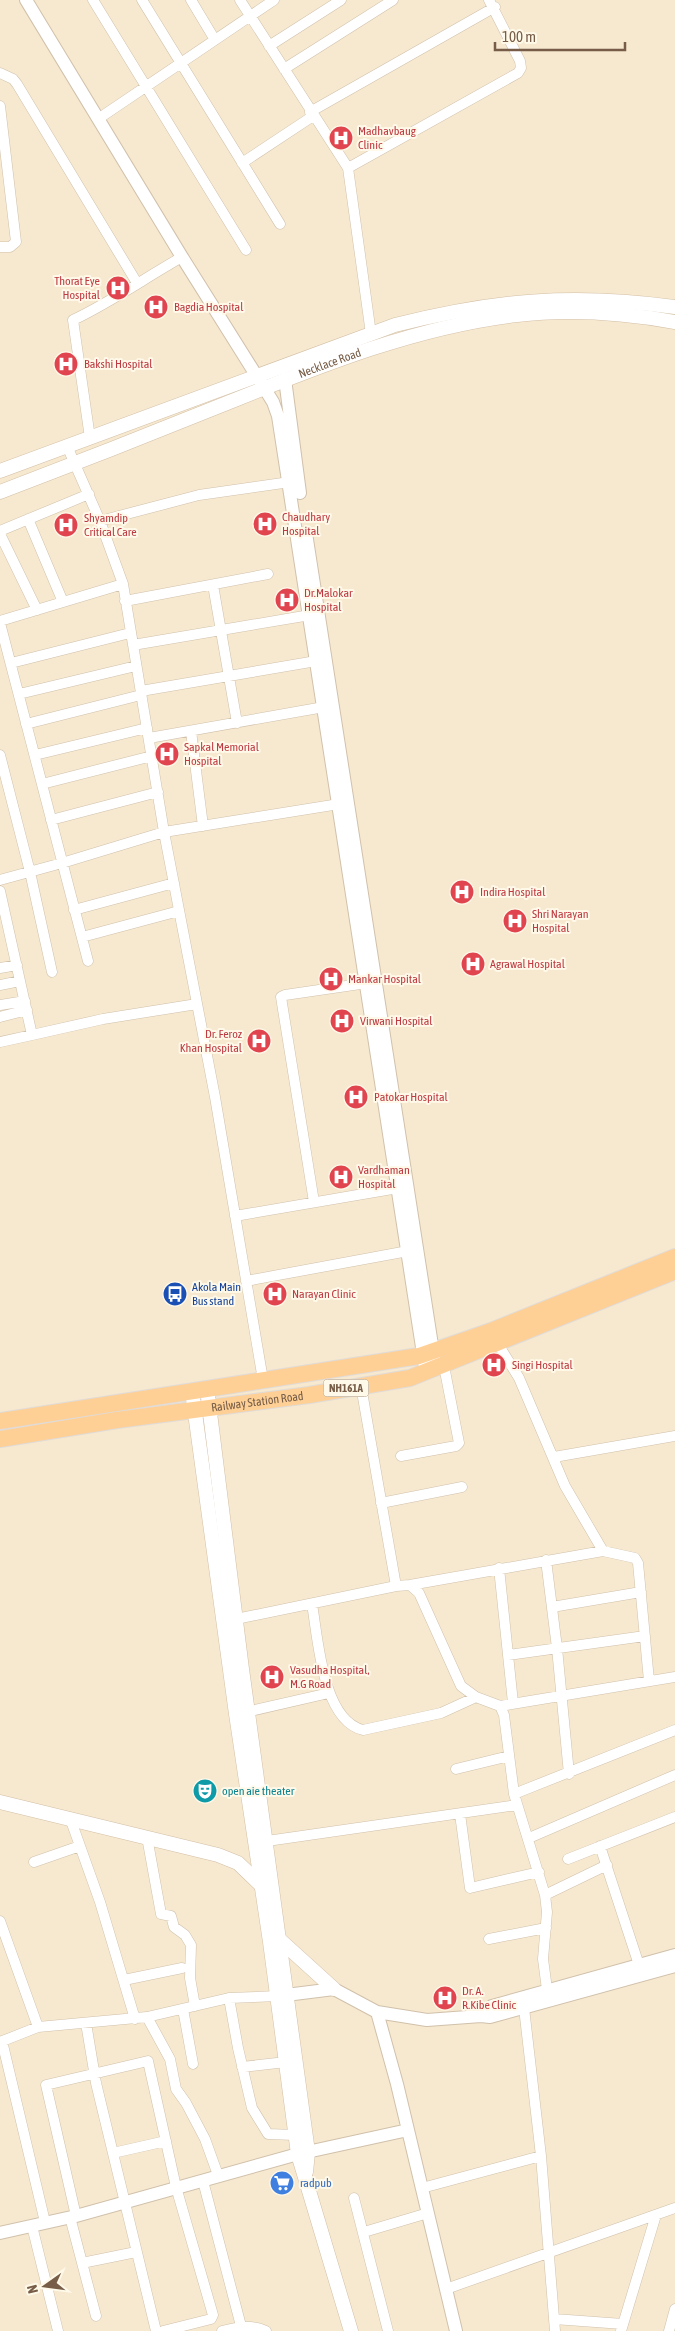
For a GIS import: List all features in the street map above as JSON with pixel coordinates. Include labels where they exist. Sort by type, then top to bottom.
[{"type":"highway","name":"Railway Station Road","points":[[0,1421],[428,1352],[491,1330],[675,1257]]},
{"type":"highway","name":"Railway Station Road","points":[[0,1439],[410,1378],[675,1272]]},
{"type":"main road","points":[[0,471],[371,334],[454,310],[517,308],[583,298],[630,300],[675,307]]},
{"type":"main road","name":"Necklace Road","points":[[0,492],[75,464],[285,379],[391,343],[517,308],[560,313],[607,314],[675,322]]},
{"type":"main road","points":[[388,328],[391,343]]},
{"type":"main road","points":[[199,1390],[236,1619],[242,1713]]},
{"type":"main road","points":[[202,1410],[242,1713],[262,1845],[274,1897],[280,1940],[286,2062],[295,2134],[303,2153]]},
{"type":"main road","points":[[1,1800],[218,1855],[238,1863],[274,1897]]},
{"type":"main road","points":[[238,1863],[262,1845]]},
{"type":"main road","points":[[262,1845],[263,1887],[283,1996],[305,2177],[351,2331]]},
{"type":"main road","points":[[280,1940],[334,1989]]},
{"type":"street","points":[[26,0],[182,257],[273,402],[278,416],[310,615],[321,660],[324,707],[408,1251],[428,1352],[459,1443],[456,1446],[401,1456]]},
{"type":"street","points":[[93,0],[246,250]]},
{"type":"street","points":[[142,0],[280,224]]},
{"type":"street","points":[[191,0],[215,40]]},
{"type":"street","points":[[240,0],[348,168],[371,334]]},
{"type":"street","points":[[98,119],[274,0]]},
{"type":"street","points":[[269,46],[341,0]]},
{"type":"street","points":[[284,69],[393,0]]},
{"type":"street","points":[[242,163],[312,114],[492,4],[520,61],[521,68],[518,73],[348,168]]},
{"type":"street","points":[[0,73],[17,84],[137,282]]},
{"type":"street","points":[[0,106],[16,242],[10,247],[0,247]]},
{"type":"street","points":[[90,438],[73,320],[108,303],[137,282],[182,257]]},
{"type":"street","points":[[285,379],[321,660],[428,1352]]},
{"type":"street","points":[[67,446],[100,521],[123,584],[164,832],[197,1004],[263,1380]]},
{"type":"street","points":[[100,521],[199,495],[290,482]]},
{"type":"street","points":[[37,610],[0,532],[88,494]]},
{"type":"street","points":[[28,519],[63,602]]},
{"type":"street","points":[[125,601],[268,574]]},
{"type":"street","points":[[88,961],[0,622],[123,584]]},
{"type":"street","points":[[213,585],[237,723]]},
{"type":"street","points":[[133,645],[310,615]]},
{"type":"street","points":[[10,663],[130,633]]},
{"type":"street","points":[[26,724],[141,693],[321,660]]},
{"type":"street","points":[[19,694],[136,666]]},
{"type":"street","points":[[34,755],[148,733],[191,731],[324,707]]},
{"type":"street","points":[[191,731],[204,826]]},
{"type":"street","points":[[0,755],[30,872],[52,972]]},
{"type":"street","points":[[42,784],[152,756]]},
{"type":"street","points":[[51,820],[158,792]]},
{"type":"street","points":[[0,880],[62,864],[164,832],[339,804]]},
{"type":"street","points":[[74,910],[174,883]]},
{"type":"street","points":[[0,891],[32,1035]]},
{"type":"street","points":[[82,937],[179,911]]},
{"type":"street","points":[[0,968],[17,965]]},
{"type":"street","points":[[0,984],[20,981]]},
{"type":"street","points":[[314,1202],[281,998],[285,995],[367,983]]},
{"type":"street","points":[[0,1042],[103,1020],[197,1004]]},
{"type":"street","points":[[0,1006],[26,1006]]},
{"type":"street","points":[[0,1016],[26,1006]]},
{"type":"street","points":[[235,1216],[398,1188]]},
{"type":"street","points":[[246,1281],[408,1251]]},
{"type":"street","points":[[498,1344],[519,1378],[565,1486],[603,1551]]},
{"type":"street","points":[[361,1386],[396,1586]]},
{"type":"street","points":[[554,1457],[675,1436]]},
{"type":"street","points":[[381,1503],[462,1487]]},
{"type":"street","points":[[236,1619],[396,1586],[603,1551],[637,1560],[649,1681]]},
{"type":"street","points":[[546,1560],[557,1648],[569,1774]]},
{"type":"street","points":[[499,1568],[513,1703]]},
{"type":"street","points":[[410,1585],[419,1593],[461,1686],[476,1697],[500,1706],[675,1677]]},
{"type":"street","points":[[552,1607],[641,1592]]},
{"type":"street","points":[[312,1604],[329,1693],[338,1710],[351,1723],[363,1730],[441,1713],[476,1697]]},
{"type":"street","points":[[508,1655],[645,1636]]},
{"type":"street","points":[[242,1713],[329,1693]]},
{"type":"street","points":[[500,1706],[504,1715],[514,1794],[529,1838],[545,1896],[546,1928],[543,1959],[547,1996]]},
{"type":"street","points":[[514,1794],[569,1774],[675,1730]]},
{"type":"street","points":[[456,1769],[509,1756]]},
{"type":"street","points":[[529,1838],[675,1775]]},
{"type":"street","points":[[262,1845],[517,1805]]},
{"type":"street","points":[[460,1814],[470,1888],[539,1872]]},
{"type":"street","points":[[568,1859],[675,1817]]},
{"type":"street","points":[[70,1818],[135,2018]]},
{"type":"street","points":[[147,1837],[160,1914],[171,1916],[174,1927],[185,1935],[191,1945],[190,1978],[195,2006]]},
{"type":"street","points":[[34,1862],[80,1846]]},
{"type":"street","points":[[600,1846],[639,1965]]},
{"type":"street","points":[[545,1896],[606,1865]]},
{"type":"street","points":[[0,1921],[38,2027]]},
{"type":"street","points":[[489,1940],[546,1928]]},
{"type":"street","points":[[604,1980],[639,1965],[675,1955]]},
{"type":"street","points":[[481,2016],[492,2006],[547,1996],[604,1980],[675,1966]]},
{"type":"street","points":[[124,1980],[182,1968]]},
{"type":"street","points":[[58,2331],[39,2224],[1,2041],[38,2027],[147,2017],[229,1998],[283,1996],[334,1989],[377,2012],[427,2020],[495,2016],[524,2008],[547,1996]]},
{"type":"street","points":[[229,1998],[252,2108],[268,2134],[295,2134]]},
{"type":"street","points":[[524,2008],[541,2156],[555,2331]]},
{"type":"street","points":[[183,2009],[193,2064]]},
{"type":"street","points":[[377,2012],[408,2130],[456,2331]]},
{"type":"street","points":[[147,2017],[170,2059],[176,2089],[186,2103],[205,2139],[218,2175]]},
{"type":"street","points":[[86,2023],[95,2075],[156,2331]]},
{"type":"street","points":[[96,2316],[82,2263],[46,2086],[148,2061],[176,2187],[213,2315],[211,2319],[163,2331]]},
{"type":"street","points":[[242,2067],[286,2062]]},
{"type":"street","points":[[0,2233],[73,2217],[203,2181],[218,2175],[303,2153],[408,2130]]},
{"type":"street","points":[[113,2154],[166,2141]]},
{"type":"street","points":[[422,2188],[541,2156]]},
{"type":"street","points":[[203,2181],[241,2326]]},
{"type":"street","points":[[354,2198],[388,2331]]},
{"type":"street","points":[[446,2289],[675,2208]]},
{"type":"street","points":[[364,2232],[428,2213]]},
{"type":"street","points":[[554,2319],[622,2327],[656,2215]]},
{"type":"street","points":[[82,2263],[136,2252]]},
{"type":"street","points":[[669,2331],[675,2309]]},
{"type":"street","points":[[222,2331],[241,2326],[255,2326],[266,2331]]},
{"type":"shaded area","points":[[0,0],[675,0],[675,2331],[0,2331]]},
{"type":"place","name":"Madhavbaug Clinic","points":[[341,138]]},
{"type":"place","name":"Thorat Eye Hospital","points":[[118,288]]},
{"type":"place","name":"Bagdia Hospital","points":[[156,307]]},
{"type":"place","name":"Bakshi Hospital","points":[[66,364]]},
{"type":"place","name":"Chaudhary Hospital","points":[[265,524]]},
{"type":"place","name":"Shyamdip Critical Care","points":[[66,525]]},
{"type":"place","name":"Dr.Malokar Hospital","points":[[287,600]]},
{"type":"place","name":"Sapkal Memorial Hospital","points":[[167,754]]},
{"type":"place","name":"Indira Hospital","points":[[462,892]]},
{"type":"place","name":"Shri Narayan Hospital","points":[[515,921]]},
{"type":"place","name":"Agrawal Hospital","points":[[473,964]]},
{"type":"place","name":"Mankar Hospital","points":[[331,979]]},
{"type":"place","name":"Virwani Hospital","points":[[342,1021]]},
{"type":"place","name":"Dr. Feroz Khan Hospital","points":[[259,1041]]},
{"type":"place","name":"Patokar Hospital","points":[[356,1097]]},
{"type":"place","name":"Vardhaman Hospital","points":[[341,1177]]},
{"type":"place","name":"Akola Main Bus stand","points":[[175,1294]]},
{"type":"place","name":"Narayan Clinic","points":[[275,1294]]},
{"type":"place","name":"Singi Hospital","points":[[494,1365]]},
{"type":"place","name":"Vasudha Hospital, M.G Road","points":[[272,1677]]},
{"type":"place","name":"open aie theater","points":[[205,1791]]},
{"type":"place","name":"Dr. A. R.Kibe Clinic","points":[[445,1998]]},
{"type":"place","name":"radpub","points":[[282,2183]]}]
